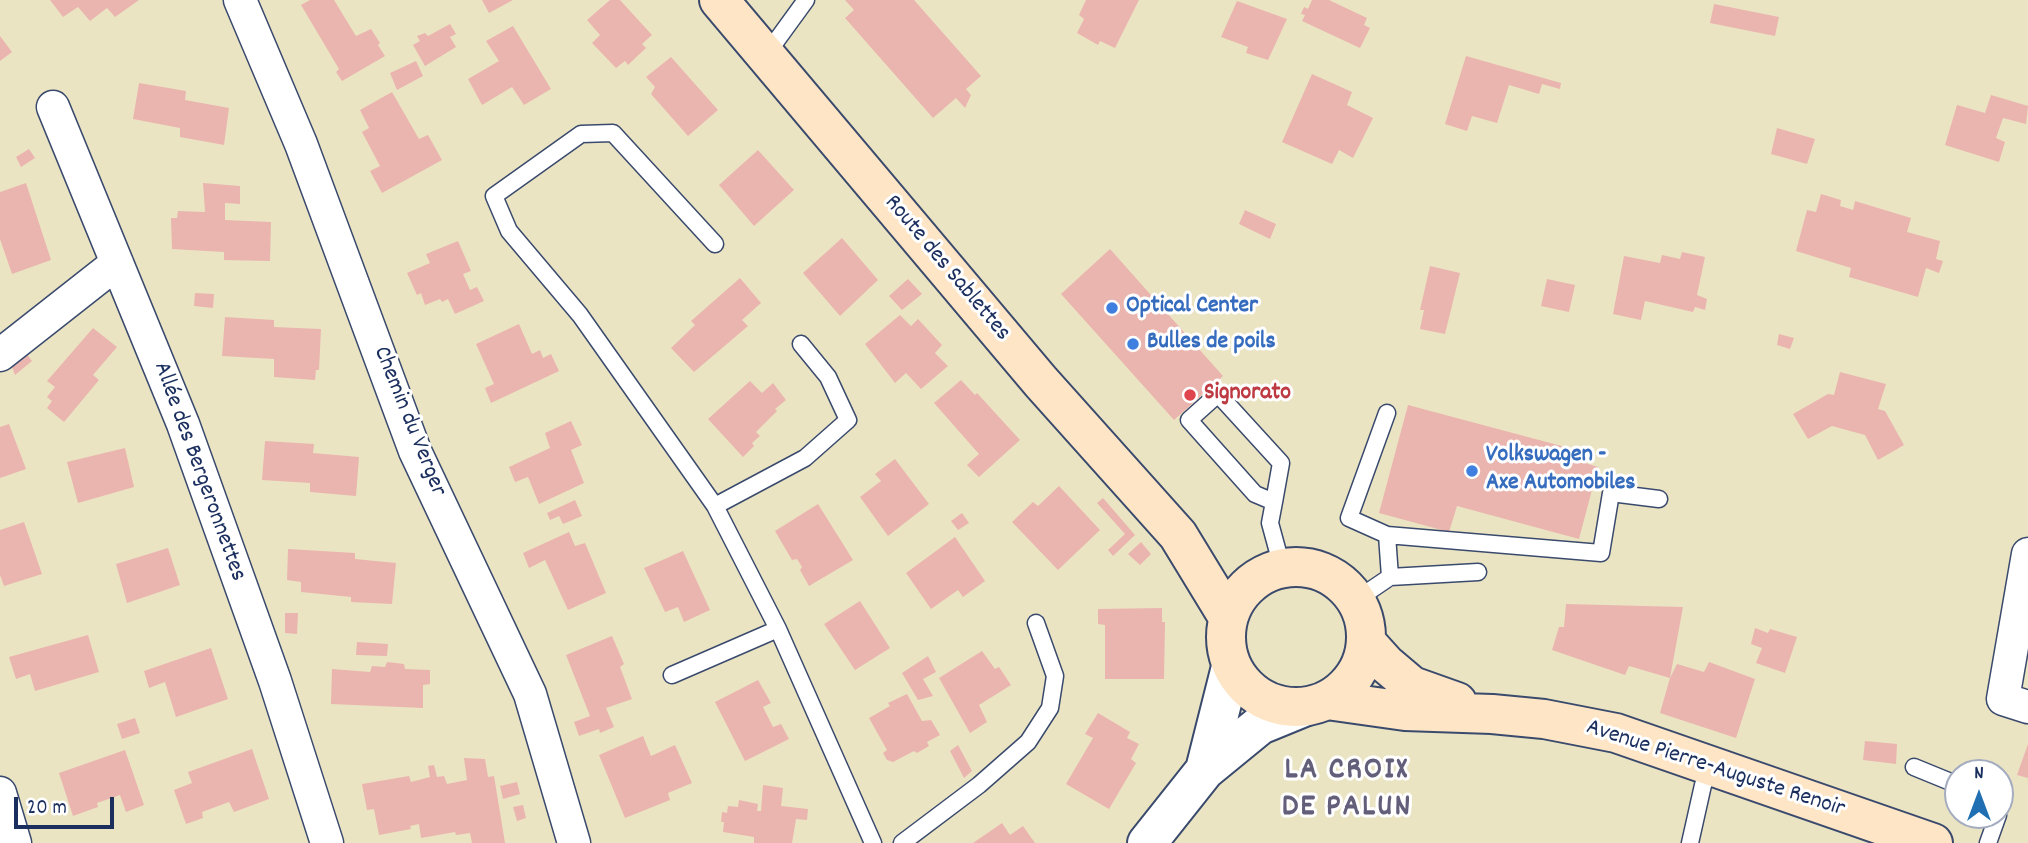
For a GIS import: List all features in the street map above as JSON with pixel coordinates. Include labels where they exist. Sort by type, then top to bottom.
[{"type":"main road","name":"Route des Sablettes","points":[[719,0],[1041,382],[1178,535]]},
{"type":"main road","points":[[1178,535],[1209,553],[1270,571],[1304,566],[1324,572],[1343,583],[1363,613],[1367,643],[1363,661],[1342,690],[1316,704],[1282,706],[1261,699],[1244,685],[1231,667],[1225,642],[1228,617],[1239,593],[1270,571]]},
{"type":"main road","points":[[1178,535],[1228,617]]},
{"type":"main road","name":"Avenue Pierre-Auguste Renoir","points":[[1367,643],[1412,686],[1492,714]]},
{"type":"main road","name":"Avenue Pierre-Auguste Renoir","points":[[1316,704],[1544,719],[1616,733],[1933,843]]},
{"type":"street","name":"Chemin du Verger","points":[[240,0],[301,144],[415,451],[530,694],[574,843]]},
{"type":"street","name":"Allée des Bergeronnettes","points":[[53,107],[183,424],[275,681],[327,843]]},
{"type":"street","points":[[0,355],[117,263]]},
{"type":"street","points":[[2015,703],[2028,554]]},
{"type":"street","points":[[1205,770],[1231,667]]},
{"type":"street","points":[[1147,843],[1205,770],[1260,725],[1316,704]]},
{"type":"street","points":[[0,793],[15,843]]},
{"type":"lane","points":[[766,55],[806,0]]},
{"type":"lane","points":[[715,244],[613,133],[581,134],[494,196],[509,231],[580,315],[715,506],[778,629],[873,843]]},
{"type":"lane","points":[[715,506],[805,458],[848,420],[828,377],[801,344]]},
{"type":"lane","points":[[1270,571],[1270,523],[1274,502],[1281,463],[1218,394],[1189,420],[1255,495],[1274,502]]},
{"type":"lane","points":[[1387,413],[1349,518],[1387,535],[1601,553],[1611,493],[1659,499]]},
{"type":"lane","points":[[1387,535],[1390,577]]},
{"type":"lane","points":[[1356,600],[1390,577],[1478,572]]},
{"type":"lane","points":[[902,843],[979,785],[1028,742],[1050,708],[1055,676],[1036,623]]},
{"type":"lane","points":[[672,675],[778,629]]},
{"type":"lane","points":[[1690,843],[1703,785],[1711,767]]},
{"type":"lane","points":[[1914,767],[1944,779]]},
{"type":"building","points":[[50,0],[139,0],[115,17],[107,8],[90,21],[78,7],[63,17]]},
{"type":"building","points":[[310,0],[334,0],[356,36],[371,29],[385,56],[342,81],[336,72],[339,69],[301,5]]},
{"type":"building","points":[[482,0],[513,0],[489,13]]},
{"type":"building","points":[[610,0],[620,0],[652,35],[642,44],[646,48],[628,65],[625,61],[616,68],[592,43],[600,35],[587,20]]},
{"type":"building","points":[[845,0],[914,0],[981,76],[966,89],[971,95],[965,108],[956,98],[933,118],[845,18],[854,10]]},
{"type":"building","points":[[1086,0],[1139,0],[1115,48],[1100,41],[1098,45],[1077,33],[1084,19],[1079,15]]},
{"type":"building","points":[[1312,0],[1329,0],[1367,18],[1364,25],[1370,28],[1360,48],[1302,21],[1305,15],[1301,14],[1304,7],[1308,9]]},
{"type":"building","points":[[1237,1],[1287,19],[1268,60],[1246,53],[1248,47],[1221,37]]},
{"type":"building","points":[[1714,4],[1779,17],[1775,36],[1710,23]]},
{"type":"building","points":[[450,24],[456,34],[450,37],[456,47],[425,66],[413,45],[420,41],[417,36],[425,33],[428,36]]},
{"type":"building","points":[[513,26],[551,89],[524,105],[512,87],[482,105],[468,79],[499,61],[486,41]]},
{"type":"building","points":[[0,36],[12,52],[0,61]]},
{"type":"building","points":[[1466,56],[1561,83],[1560,89],[1542,84],[1539,94],[1509,85],[1497,123],[1472,116],[1467,131],[1445,124]]},
{"type":"building","points":[[671,57],[718,110],[688,136],[651,94],[655,87],[646,77]]},
{"type":"building","points":[[416,61],[423,76],[397,90],[390,73]]},
{"type":"building","points":[[1312,74],[1352,92],[1347,105],[1373,118],[1353,158],[1339,150],[1332,164],[1282,142]]},
{"type":"building","points":[[139,83],[186,91],[185,100],[229,108],[224,145],[180,137],[180,128],[133,119]]},
{"type":"building","points":[[392,92],[419,139],[428,135],[442,160],[382,193],[370,171],[380,166],[362,132],[369,128],[360,110]]},
{"type":"building","points":[[1991,95],[2028,106],[2026,124],[2003,118],[1996,138],[2005,142],[1999,162],[1945,145],[1957,105],[1985,113]]},
{"type":"building","points":[[1777,128],[1815,139],[1807,164],[1771,154]]},
{"type":"building","points":[[29,149],[35,158],[21,167],[16,157]]},
{"type":"building","points":[[758,150],[794,190],[754,226],[719,185]]},
{"type":"building","points":[[26,183],[51,260],[12,274],[0,239],[0,192]]},
{"type":"building","points":[[203,183],[240,186],[240,204],[225,203],[225,220],[271,222],[270,261],[224,260],[224,252],[172,249],[171,218],[177,218],[178,211],[205,212]]},
{"type":"building","points":[[1821,194],[1841,200],[1840,206],[1853,210],[1855,201],[1911,218],[1907,232],[1940,241],[1936,259],[1943,261],[1939,273],[1926,268],[1918,297],[1849,277],[1851,268],[1796,251],[1807,210],[1816,212]]},
{"type":"building","points":[[1245,210],[1276,224],[1270,239],[1239,224]]},
{"type":"building","points":[[842,238],[878,280],[840,316],[803,273]]},
{"type":"building","points":[[458,241],[471,271],[463,274],[470,290],[477,287],[484,301],[455,314],[448,299],[425,305],[421,293],[417,295],[407,273],[430,263],[426,254]]},
{"type":"building","points":[[1110,249],[1223,376],[1174,420],[1061,294]]},
{"type":"building","points":[[1682,252],[1705,257],[1697,295],[1707,299],[1705,310],[1695,307],[1693,312],[1645,301],[1641,320],[1613,314],[1624,256],[1660,263],[1662,255],[1680,259]]},
{"type":"building","points":[[1430,266],[1460,273],[1445,334],[1420,329],[1424,310],[1420,310]]},
{"type":"building","points":[[740,278],[761,303],[742,320],[748,326],[694,372],[671,348],[695,325],[691,321]]},
{"type":"building","points":[[908,279],[922,294],[902,310],[889,296]]},
{"type":"building","points":[[1547,279],[1575,285],[1569,312],[1541,306]]},
{"type":"building","points":[[195,293],[214,294],[213,308],[194,306]]},
{"type":"building","points":[[900,315],[911,326],[918,319],[942,345],[935,353],[948,366],[921,389],[906,373],[895,383],[865,344]]},
{"type":"building","points":[[225,317],[274,320],[274,327],[321,329],[319,370],[316,370],[315,380],[274,377],[274,359],[222,356]]},
{"type":"building","points":[[519,324],[532,354],[540,350],[543,358],[551,354],[559,371],[491,403],[485,388],[494,384],[476,344]]},
{"type":"building","points":[[93,328],[117,347],[93,375],[99,380],[64,422],[47,408],[52,401],[47,397],[55,387],[47,381]]},
{"type":"building","points":[[1779,334],[1794,338],[1790,349],[1777,345]]},
{"type":"building","points":[[26,353],[32,361],[15,375],[11,364]]},
{"type":"building","points":[[1840,372],[1886,384],[1878,409],[1885,411],[1904,445],[1878,460],[1865,435],[1832,426],[1808,439],[1793,414],[1828,394],[1834,395]]},
{"type":"building","points":[[961,380],[975,395],[977,393],[1020,440],[979,477],[967,465],[979,454],[934,403]]},
{"type":"building","points":[[750,381],[762,393],[773,383],[786,400],[756,432],[760,436],[743,457],[708,419]]},
{"type":"building","points":[[1408,405],[1584,452],[1582,462],[1598,467],[1579,539],[1457,506],[1449,532],[1379,513]]},
{"type":"building","points":[[571,421],[582,445],[571,450],[584,483],[539,504],[528,477],[515,482],[509,467],[550,448],[545,433]]},
{"type":"building","points":[[9,424],[26,469],[0,478],[0,427]]},
{"type":"building","points":[[265,441],[314,444],[313,453],[359,457],[356,496],[310,492],[310,483],[262,480]]},
{"type":"building","points":[[125,448],[134,487],[78,503],[67,462]]},
{"type":"building","points":[[895,459],[929,504],[888,536],[860,497],[881,481],[875,474]]},
{"type":"building","points":[[1059,486],[1100,530],[1058,570],[1012,522],[1033,502],[1038,506]]},
{"type":"building","points":[[1103,498],[1135,535],[1113,556],[1108,550],[1125,534],[1097,503]]},
{"type":"building","points":[[575,500],[582,516],[563,524],[559,516],[550,520],[547,513]]},
{"type":"building","points":[[818,504],[853,560],[809,586],[800,570],[802,567],[797,559],[792,560],[775,531]]},
{"type":"building","points":[[962,513],[969,523],[958,530],[951,521]]},
{"type":"building","points":[[24,522],[42,574],[4,586],[0,575],[0,530]]},
{"type":"building","points":[[569,532],[575,546],[585,543],[606,593],[568,610],[545,560],[529,568],[523,553]]},
{"type":"building","points":[[955,537],[985,581],[963,597],[958,590],[931,609],[906,573]]},
{"type":"building","points":[[1141,542],[1151,554],[1140,565],[1128,554]]},
{"type":"building","points":[[168,548],[180,585],[127,603],[116,564]]},
{"type":"building","points":[[288,549],[355,553],[355,559],[396,563],[392,604],[351,602],[351,597],[301,592],[301,582],[287,580]]},
{"type":"building","points":[[683,551],[710,610],[684,622],[678,607],[665,612],[644,568]]},
{"type":"building","points":[[860,601],[890,648],[855,670],[824,624]]},
{"type":"building","points":[[1566,604],[1683,607],[1670,678],[1629,666],[1625,675],[1552,650],[1559,627],[1564,627]]},
{"type":"building","points":[[1162,608],[1162,622],[1165,622],[1164,679],[1105,679],[1105,625],[1098,624],[1098,609]]},
{"type":"building","points":[[285,613],[298,613],[297,634],[285,633]]},
{"type":"building","points":[[1755,628],[1768,633],[1770,629],[1797,637],[1785,673],[1756,663],[1762,648],[1751,644]]},
{"type":"building","points":[[88,635],[99,672],[35,691],[30,674],[16,679],[9,657]]},
{"type":"building","points":[[612,636],[624,664],[620,667],[632,699],[606,708],[614,727],[600,733],[599,729],[579,736],[574,722],[590,716],[566,655]]},
{"type":"building","points":[[357,642],[388,644],[387,656],[356,655]]},
{"type":"building","points":[[211,648],[228,699],[176,717],[165,682],[149,688],[144,671]]},
{"type":"building","points":[[982,651],[995,669],[999,667],[1011,685],[979,705],[987,722],[970,733],[939,678]]},
{"type":"building","points":[[928,656],[936,672],[923,679],[933,696],[918,700],[902,673]]},
{"type":"building","points":[[387,662],[404,664],[405,669],[430,670],[430,684],[423,685],[423,708],[331,704],[332,669],[370,672],[372,666],[385,667]]},
{"type":"building","points":[[1709,662],[1755,679],[1736,738],[1660,713],[1677,664],[1704,672]]},
{"type":"building","points":[[758,680],[771,703],[763,707],[773,727],[781,724],[789,739],[745,761],[715,702]]},
{"type":"building","points":[[907,694],[922,721],[931,720],[940,735],[927,742],[929,746],[917,753],[914,751],[893,762],[887,760],[883,753],[887,750],[869,718],[890,706],[888,703]]},
{"type":"building","points":[[1098,713],[1130,732],[1127,738],[1139,744],[1131,759],[1136,763],[1109,809],[1066,784],[1093,738],[1085,734]]},
{"type":"building","points":[[135,718],[140,733],[122,739],[117,724]]},
{"type":"building","points":[[643,736],[651,756],[675,745],[692,783],[668,793],[670,800],[625,818],[599,755]]},
{"type":"building","points":[[1865,741],[1897,744],[1896,764],[1863,760]]},
{"type":"building","points":[[2028,744],[2028,778],[2017,775]]},
{"type":"building","points":[[958,745],[972,771],[964,778],[950,751]]},
{"type":"building","points":[[252,749],[269,799],[234,812],[229,802],[202,812],[203,818],[186,824],[174,790],[192,783],[188,772]]},
{"type":"building","points":[[125,750],[144,805],[126,812],[120,795],[73,816],[59,773]]},
{"type":"building","points":[[464,758],[485,759],[488,777],[494,776],[505,843],[472,843],[470,833],[456,835],[455,832],[421,838],[419,824],[410,826],[411,829],[379,835],[374,809],[367,810],[362,784],[409,776],[411,782],[430,777],[428,766],[434,765],[437,777],[444,776],[447,784],[467,780]]},
{"type":"building","points":[[517,782],[520,794],[503,799],[500,786]]},
{"type":"building","points":[[763,785],[783,788],[781,806],[808,809],[807,820],[796,819],[792,843],[754,843],[754,837],[723,832],[722,812],[727,813],[728,806],[738,807],[739,800],[758,804],[757,811],[761,811]]},
{"type":"building","points":[[523,805],[526,818],[517,821],[513,807]]},
{"type":"building","points":[[1002,823],[1010,835],[1023,826],[1035,843],[973,843]]},
{"type":"place","name":"Optical Center","points":[[1112,308]]},
{"type":"place","name":"Bulles de poils","points":[[1133,344]]},
{"type":"place","name":"Signorato","points":[[1190,395]]},
{"type":"place","name":"Volkswagen - Axe Automobiles","points":[[1472,471]]},
{"type":"district","name":"LA CROIX DE PALUN","points":[[1347,792]]}]
